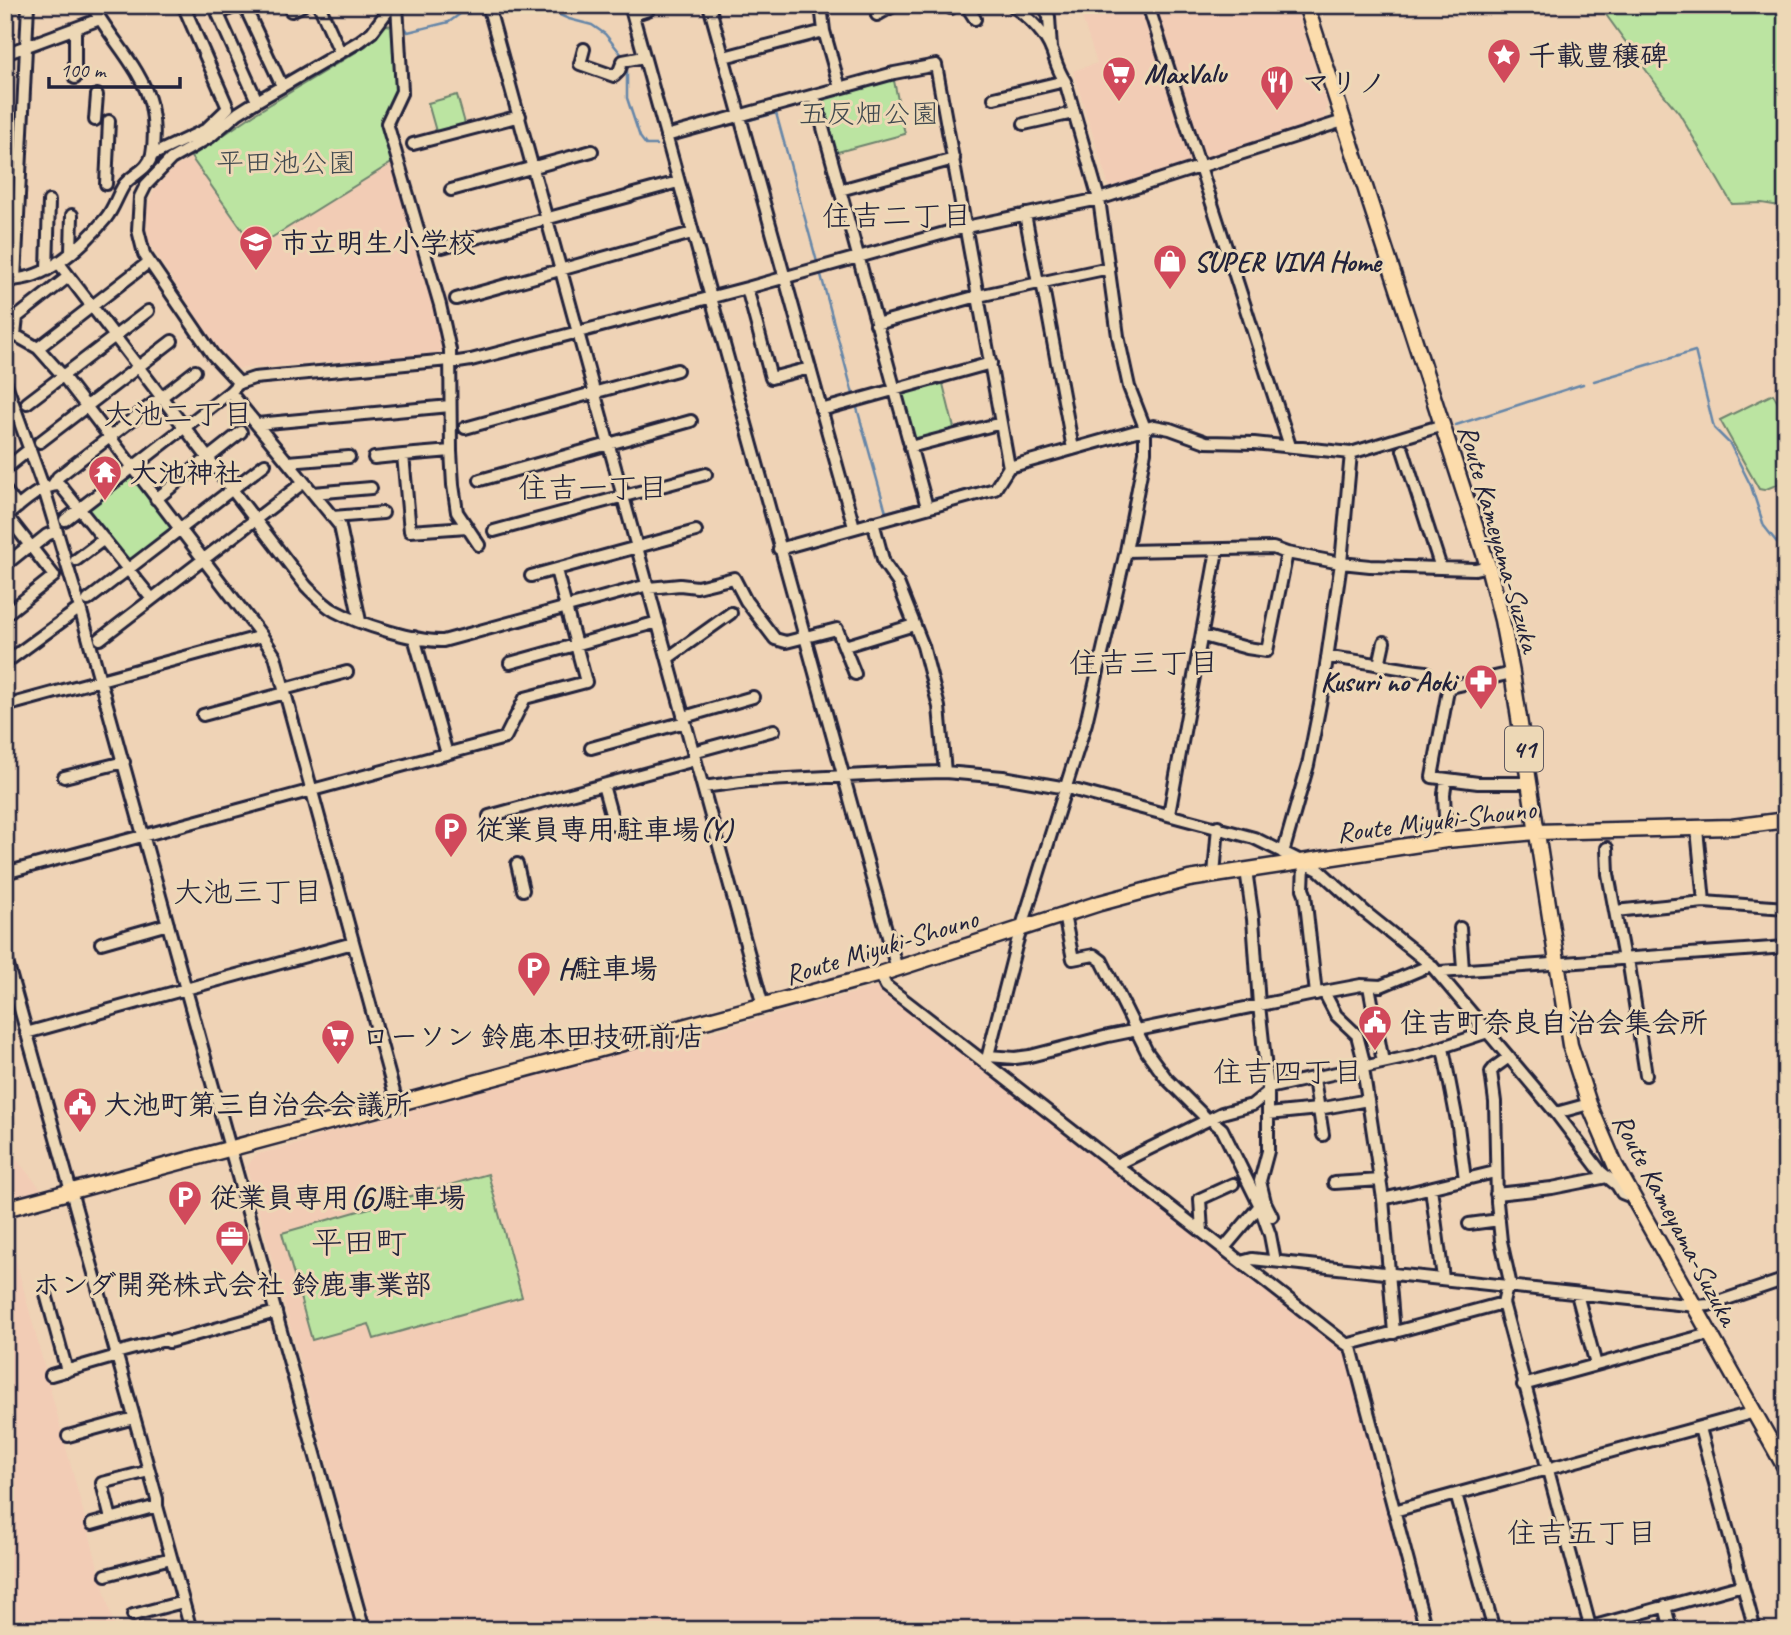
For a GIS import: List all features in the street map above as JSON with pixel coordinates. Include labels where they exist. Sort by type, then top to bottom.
[{"type":"main road","name":"Route Kameyama-Suzuka","points":[[1306,5],[1488,566],[1512,673],[1570,1045],[1589,1104],[1632,1197],[1786,1469]]},
{"type":"main road","name":"Route Miyuki-Shouno","points":[[5,1209],[880,974],[1146,889],[1214,875],[1446,840],[1536,832],[1697,829],[1786,820]]},
{"type":"street","points":[[28,5],[10,280],[25,279],[47,270],[71,252],[106,219],[124,185],[147,165],[152,155],[152,115],[146,91],[92,5]]},
{"type":"street","points":[[152,155],[207,133],[228,108],[184,7],[179,5]]},
{"type":"street","points":[[257,101],[218,14],[238,5],[245,7],[282,86]]},
{"type":"street","points":[[291,11],[303,5]]},
{"type":"street","points":[[318,5],[340,52]]},
{"type":"street","points":[[239,383],[213,355],[149,262],[138,230],[138,204],[142,191],[171,159],[238,113],[372,32],[395,5]]},
{"type":"street","points":[[395,5],[402,91],[387,123],[440,305],[450,350],[453,485],[457,512],[478,545]]},
{"type":"street","points":[[488,5],[762,1006]]},
{"type":"street","points":[[648,5],[648,10],[631,10],[897,969]]},
{"type":"street","points":[[709,5],[854,527]]},
{"type":"street","points":[[821,5],[824,31],[840,88]]},
{"type":"street","points":[[877,15],[895,5]]},
{"type":"street","points":[[966,5],[975,19]]},
{"type":"street","points":[[987,1059],[1022,929],[1086,723],[1142,474],[1145,428],[1129,387],[1118,336],[1099,199],[1065,82],[1042,33],[1012,5]]},
{"type":"street","points":[[1044,5],[1049,17],[1051,49]]},
{"type":"street","points":[[1148,5],[1290,446]]},
{"type":"street","points":[[5,54],[100,19]]},
{"type":"street","points":[[75,29],[75,78]]},
{"type":"street","points":[[724,57],[824,31]]},
{"type":"street","points":[[584,49],[580,64],[614,76],[620,71],[623,61],[644,57]]},
{"type":"street","points":[[666,136],[897,72],[936,65],[1009,467]]},
{"type":"street","points":[[994,98],[1065,82]]},
{"type":"street","points":[[95,120],[97,95]]},
{"type":"street","points":[[814,95],[927,507]]},
{"type":"street","points":[[1024,124],[1073,113]]},
{"type":"street","points":[[413,144],[520,116]]},
{"type":"street","points":[[106,184],[108,121]]},
{"type":"street","points":[[65,520],[239,383],[254,379],[471,360],[785,278],[967,227],[1099,199],[1343,121]]},
{"type":"street","points":[[451,190],[592,151]]},
{"type":"street","points":[[840,190],[954,159]]},
{"type":"street","points":[[442,247],[678,182]]},
{"type":"street","points":[[47,270],[49,201]]},
{"type":"street","points":[[71,252],[72,215]]},
{"type":"street","points":[[1025,215],[1073,449]]},
{"type":"street","points":[[456,299],[692,233]]},
{"type":"street","points":[[58,262],[255,520],[317,598],[335,611],[414,638],[443,640],[648,586],[697,587],[734,578],[746,601],[775,639],[786,642],[837,629],[855,674]]},
{"type":"street","points":[[37,348],[149,262]]},
{"type":"street","points":[[876,324],[978,296],[1109,268]]},
{"type":"street","points":[[68,277],[17,317],[10,336],[37,348],[63,376],[275,656],[397,1104]]},
{"type":"street","points":[[747,288],[771,378],[810,368]]},
{"type":"street","points":[[27,403],[148,311]]},
{"type":"street","points":[[40,442],[172,341]]},
{"type":"street","points":[[821,410],[991,363]]},
{"type":"street","points":[[465,428],[677,370]]},
{"type":"street","points":[[5,615],[54,576],[6,516],[49,487],[108,437],[195,371]]},
{"type":"street","points":[[5,381],[30,449],[49,487],[57,531],[84,604],[100,681],[364,1630]]},
{"type":"street","points":[[230,392],[340,526],[360,621]]},
{"type":"street","points":[[257,424],[450,406]]},
{"type":"street","points":[[480,480],[691,421]]},
{"type":"street","points":[[911,447],[1001,423]]},
{"type":"street","points":[[779,548],[995,489],[1009,467],[1154,426],[1206,442],[1290,446],[1352,453],[1443,425]]},
{"type":"street","points":[[156,499],[241,432]]},
{"type":"street","points":[[5,468],[30,449]]},
{"type":"street","points":[[374,458],[451,450]]},
{"type":"street","points":[[1403,450],[1441,568]]},
{"type":"street","points":[[1283,853],[1308,765],[1327,657],[1341,563],[1352,453]]},
{"type":"street","points":[[403,455],[410,531],[467,527]]},
{"type":"street","points":[[288,462],[349,457]]},
{"type":"street","points":[[5,663],[265,464]]},
{"type":"street","points":[[494,531],[706,474]]},
{"type":"street","points":[[100,639],[304,482]]},
{"type":"street","points":[[49,487],[60,485],[64,489],[152,599]]},
{"type":"street","points":[[313,493],[371,488]]},
{"type":"street","points":[[5,490],[18,507]]},
{"type":"street","points":[[333,517],[383,513]]},
{"type":"street","points":[[873,522],[884,563],[898,583],[923,646],[939,707],[945,772]]},
{"type":"street","points":[[5,565],[47,535],[57,531]]},
{"type":"street","points":[[531,576],[696,531]]},
{"type":"street","points":[[76,560],[104,539]]},
{"type":"street","points":[[1126,551],[1273,548],[1287,554],[1341,563],[1475,569],[1488,566]]},
{"type":"street","points":[[1169,814],[1217,550]]},
{"type":"street","points":[[1203,636],[1267,651],[1287,554]]},
{"type":"street","points":[[5,873],[505,738],[525,698],[586,682],[556,570]]},
{"type":"street","points":[[668,658],[731,612]]},
{"type":"street","points":[[510,663],[658,622]]},
{"type":"street","points":[[845,646],[914,625]]},
{"type":"street","points":[[5,706],[262,636]]},
{"type":"street","points":[[414,638],[447,754]]},
{"type":"street","points":[[1380,665],[1384,642]]},
{"type":"street","points":[[1327,657],[1426,673]]},
{"type":"street","points":[[203,715],[347,672]]},
{"type":"street","points":[[1512,673],[1451,687],[1448,690],[1432,778],[1529,783]]},
{"type":"street","points":[[591,748],[753,697]]},
{"type":"street","points":[[489,816],[603,785],[774,730]]},
{"type":"street","points":[[64,778],[124,762]]},
{"type":"street","points":[[703,787],[748,781],[945,772],[1003,777],[1067,788],[1218,826],[1254,838],[1319,870],[1365,912],[1436,968],[1556,1113],[1601,1172],[1622,1193],[1632,1197]]},
{"type":"street","points":[[1446,779],[1446,840]]},
{"type":"street","points":[[603,785],[614,825]]},
{"type":"street","points":[[1214,875],[1218,826]]},
{"type":"street","points":[[1697,829],[1704,902]]},
{"type":"street","points":[[1607,848],[1608,874],[1646,1075]]},
{"type":"street","points":[[1302,863],[1303,889],[1306,894],[1320,993],[1336,1015],[1357,1035],[1364,1067],[1381,1180],[1394,1333]]},
{"type":"street","points":[[517,864],[523,890]]},
{"type":"street","points":[[1246,870],[1268,1090],[1268,1152],[1260,1181],[1275,1261]]},
{"type":"street","points":[[1615,911],[1704,902],[1786,908]]},
{"type":"street","points":[[1064,915],[1073,959],[1094,955],[1102,961],[1147,1052],[1161,1071],[1222,1129],[1262,1203],[1272,1216]]},
{"type":"street","points":[[101,943],[168,924]]},
{"type":"street","points":[[1460,928],[1463,969]]},
{"type":"street","points":[[26,1033],[353,943]]},
{"type":"street","points":[[987,1059],[1030,1056],[1137,1030],[1259,1005],[1320,993],[1381,986],[1436,968],[1463,969],[1786,947]]},
{"type":"street","points":[[5,954],[191,1630]]},
{"type":"street","points":[[880,974],[886,986],[987,1059],[1116,1165],[1346,1344],[1503,1303]]},
{"type":"street","points":[[1369,986],[1383,1062]]},
{"type":"street","points":[[1116,1165],[1209,1119],[1252,1105],[1268,1090],[1443,1048],[1488,1032]]},
{"type":"street","points":[[1443,1048],[1465,1179]]},
{"type":"street","points":[[1509,1057],[1492,1072],[1496,1194],[1509,1286],[1503,1303],[1587,1629],[1743,1585]]},
{"type":"street","points":[[1314,1079],[1323,1135]]},
{"type":"street","points":[[1268,1114],[1368,1100]]},
{"type":"street","points":[[1556,1113],[1589,1104]]},
{"type":"street","points":[[1383,1199],[1495,1172]]},
{"type":"street","points":[[1496,1194],[1552,1188],[1607,1177]]},
{"type":"street","points":[[1334,1183],[1381,1180]]},
{"type":"street","points":[[1202,1231],[1200,1199],[1233,1184]]},
{"type":"street","points":[[1431,1188],[1443,1278]]},
{"type":"street","points":[[1224,1248],[1262,1203]]},
{"type":"street","points":[[1469,1224],[1499,1220]]},
{"type":"street","points":[[1241,1262],[1252,1259],[1275,1261],[1696,1306],[1709,1305],[1786,1279]]},
{"type":"street","points":[[46,1294],[67,1371]]},
{"type":"street","points":[[1577,1294],[1596,1365]]},
{"type":"street","points":[[51,1376],[165,1340],[169,1342],[276,1312]]},
{"type":"street","points":[[1523,1385],[1709,1334]]},
{"type":"street","points":[[1350,1344],[1426,1630]]},
{"type":"street","points":[[1395,1511],[1755,1412]]},
{"type":"street","points":[[68,1436],[134,1418]]},
{"type":"street","points":[[1700,1428],[1755,1630]]},
{"type":"street","points":[[111,1519],[102,1483],[149,1471]]},
{"type":"street","points":[[1456,1494],[1494,1630]]},
{"type":"street","points":[[92,1524],[156,1506]]},
{"type":"street","points":[[106,1575],[171,1558]]},
{"type":"street","points":[[133,1615],[183,1602]]},
{"type":"street","points":[[1665,1606],[1671,1630]]},
{"type":"shaded area","points":[[1078,5],[1295,5],[1327,103],[1325,119],[1110,190],[1073,71],[1097,63]]},
{"type":"shaded area","points":[[191,157],[255,248],[393,162],[444,348],[440,353],[235,369],[215,344],[148,242],[146,209],[154,190],[173,169]]},
{"type":"shaded area","points":[[880,986],[1348,1353],[1423,1630],[373,1630],[247,1168],[255,1155],[687,1034],[689,1038]]},
{"type":"shaded area","points":[[5,1146],[42,1190],[5,1199]]},
{"type":"shaded area","points":[[6,1224],[115,1630],[5,1630]]},
{"type":"green space","points":[[1599,5],[1786,5],[1786,207],[1762,203],[1732,204],[1679,113]]},
{"type":"green space","name":"平田池公園","points":[[386,25],[392,26],[397,88],[381,123],[393,162],[255,248],[191,157],[256,113],[366,46]]},
{"type":"green space","name":"五反畑公園","points":[[893,76],[905,134],[834,153],[820,98]]},
{"type":"green space","points":[[457,95],[466,127],[437,135],[428,103]]},
{"type":"green space","points":[[942,380],[955,432],[917,442],[913,439],[901,395],[904,390]]},
{"type":"green space","points":[[1773,394],[1786,417],[1786,481],[1764,490],[1759,489],[1720,420]]},
{"type":"green space","points":[[130,472],[173,527],[172,531],[131,565],[84,510]]},
{"type":"green space","points":[[488,1174],[522,1297],[374,1339],[369,1324],[312,1340],[282,1233]]},
{"type":"waterway","points":[[537,5],[569,19],[592,25],[605,34],[622,55]]},
{"type":"waterway","points":[[402,23],[408,32],[449,22],[460,14],[477,12],[481,8]]},
{"type":"waterway","points":[[627,65],[627,98],[640,137],[646,145],[656,145]]},
{"type":"waterway","points":[[746,121],[776,113],[817,262]]},
{"type":"waterway","points":[[678,139],[737,123]]},
{"type":"waterway","points":[[821,275],[853,394]]},
{"type":"waterway","points":[[1594,381],[1695,351],[1714,428],[1730,444],[1751,486],[1764,526],[1786,554]]},
{"type":"waterway","points":[[1456,425],[1583,384]]},
{"type":"waterway","points":[[857,408],[886,512],[917,504]]},
{"type":"waterway","points":[[1150,434],[1165,433]]},
{"type":"waterway","points":[[1014,472],[1141,436]]},
{"type":"waterway","points":[[1225,448],[1239,448]]},
{"type":"waterway","points":[[933,499],[989,484]]},
{"type":"place","name":"千載豊穣碑","points":[[1504,85]]},
{"type":"place","name":"MaxValu","points":[[1119,103]]},
{"type":"place","name":"マリノ","points":[[1277,112]]},
{"type":"place","name":"市立明生小学校","points":[[256,272]]},
{"type":"place","name":"SUPER VIVA Home","points":[[1170,291]]},
{"type":"place","name":"大池神社","points":[[105,502]]},
{"type":"place","name":"Kusuri no Aoki","points":[[1481,711]]},
{"type":"place","name":"従業員専用駐車場(Y)","points":[[451,859]]},
{"type":"place","name":"H駐車場","points":[[534,998]]},
{"type":"place","name":"住吉町奈良自治会集会所","points":[[1375,1052]]},
{"type":"place","name":"ローソン 鈴鹿本田技研前店","points":[[338,1066]]},
{"type":"place","name":"大池町第三自治会会議所","points":[[80,1134]]},
{"type":"place","name":"従業員専用(G)駐車場","points":[[185,1227]]},
{"type":"place","name":"ホンダ開発株式会社 鈴鹿事業部","points":[[232,1267]]},
{"type":"district","name":"住吉二丁目","points":[[897,216]]},
{"type":"district","name":"大池二丁目","points":[[178,414]]},
{"type":"district","name":"住吉一丁目","points":[[593,488]]},
{"type":"district","name":"住吉三丁目","points":[[1144,663]]},
{"type":"district","name":"大池三丁目","points":[[248,892]]},
{"type":"district","name":"住吉四丁目","points":[[1288,1072]]},
{"type":"district","name":"平田町","points":[[359,1242]]},
{"type":"district","name":"住吉五丁目","points":[[1582,1533]]}]
